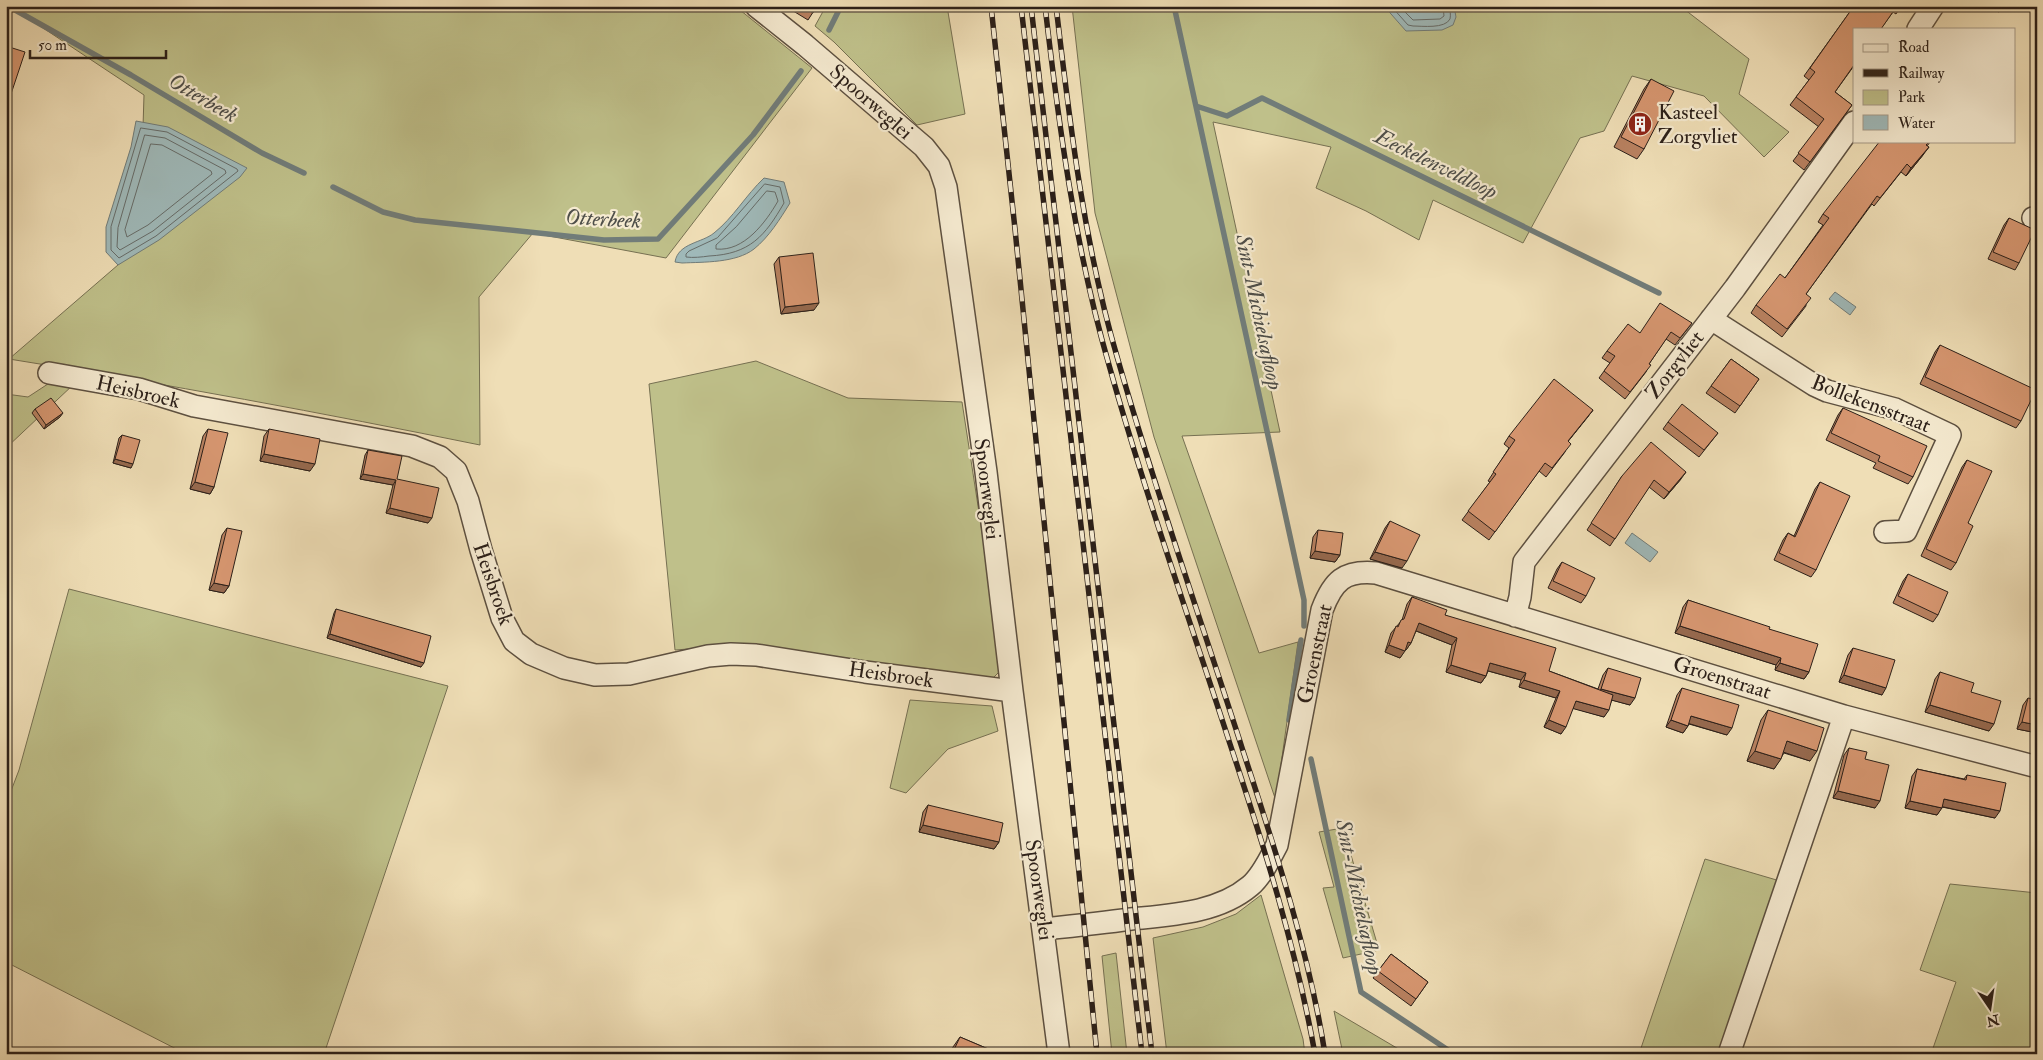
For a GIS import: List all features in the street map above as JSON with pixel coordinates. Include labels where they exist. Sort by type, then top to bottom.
[{"type":"street","name":"Spoorweglei","points":[[756,6],[924,147],[939,166],[948,197],[986,472],[1059,1054]]},
{"type":"street","points":[[1919,28],[1933,6]]},
{"type":"street","name":"Zorgvliet","points":[[1515,616],[1520,597],[1524,562],[1711,319],[1853,123]]},
{"type":"street","name":"Bollekensstraat","points":[[1711,319],[1814,385],[1827,391],[1895,409],[1950,435],[1906,531],[1885,532]]},
{"type":"street","name":"Heisbroek","points":[[49,373],[139,389],[194,406],[412,446],[440,457],[456,471],[468,501],[502,618],[514,640],[531,654],[564,668],[595,674],[629,674],[708,656],[731,654],[756,655],[865,672],[1012,691]]},
{"type":"street","name":"Groenstraat","points":[[1044,929],[1206,908],[1231,898],[1251,886],[1262,872],[1277,845],[1322,610],[1331,590],[1348,575],[1359,571],[1376,573],[1844,716],[2037,767]]},
{"type":"street","points":[[1729,1054],[1844,716]]},
{"type":"green space","points":[[10,6],[735,6],[812,68],[666,258],[533,233],[479,297],[480,445],[244,399],[9,359],[221,176],[143,127],[144,95]]},
{"type":"green space","points":[[826,6],[947,6],[965,114],[917,125],[834,42],[815,26]]},
{"type":"green space","points":[[1072,6],[1680,6],[1749,59],[1739,94],[1789,132],[1764,157],[1704,96],[1632,76],[1604,131],[1580,138],[1523,243],[1433,200],[1419,240],[1366,211],[1316,188],[1331,147],[1213,122],[1280,432],[1182,436],[1259,653],[1298,642],[1276,801],[1154,437],[1095,213]]},
{"type":"green space","points":[[756,361],[848,398],[962,402],[1003,668],[991,680],[753,644],[675,650],[649,384]]},
{"type":"green space","points":[[54,380],[74,384],[6,448],[6,394],[28,397]]},
{"type":"green space","points":[[69,589],[448,686],[324,1054],[186,1054],[6,962],[6,804],[19,770]]},
{"type":"green space","points":[[910,700],[992,706],[998,731],[948,749],[906,793],[890,788]]},
{"type":"green space","points":[[1343,828],[1379,950],[1343,958],[1323,888],[1334,887],[1319,832]]},
{"type":"green space","points":[[1705,859],[1780,881],[1722,1054],[1639,1054]]},
{"type":"green space","points":[[1950,884],[2037,893],[2037,1054],[1931,1054],[1956,982],[1920,970]]},
{"type":"green space","points":[[1261,895],[1303,1039],[1305,1054],[1167,1054],[1153,938],[1203,927],[1236,914]]},
{"type":"green space","points":[[1116,953],[1127,1054],[1112,1054],[1102,956]]},
{"type":"green space","points":[[1334,1011],[1407,1054],[1343,1054]]},
{"type":"water","points":[[1384,6],[1454,6],[1456,17],[1453,25],[1442,30],[1406,31]]},
{"type":"water","points":[[136,121],[168,127],[247,168],[240,177],[159,240],[118,265],[106,252],[106,227],[131,147]]},
{"type":"water","points":[[764,178],[784,182],[790,203],[765,239],[747,254],[738,257],[720,261],[675,262],[677,256],[685,247],[709,236],[721,227]]},
{"type":"water","points":[[1835,292],[1856,307],[1850,315],[1829,299]]},
{"type":"water","points":[[1632,533],[1658,552],[1650,562],[1625,543]]},
{"type":"building","points":[[802,6],[817,6],[813,13]]},
{"type":"building","points":[[1854,6],[1897,6],[1882,28],[1853,28],[1853,66],[1835,92],[1852,105],[1810,162],[1798,153],[1824,119],[1796,97],[1815,72],[1810,68]]},
{"type":"building","points":[[6,46],[25,52],[6,109]]},
{"type":"building","name":"Kasteel Zorgvliet","points":[[1651,79],[1674,91],[1644,149],[1621,137]]},
{"type":"building","points":[[1879,142],[1929,142],[1926,145],[1929,147],[1911,168],[1907,164],[1880,198],[1877,196],[1806,294],[1811,298],[1787,329],[1756,305],[1780,274],[1785,278],[1829,218],[1823,214]]},
{"type":"building","points":[[2009,218],[2035,230],[2019,263],[1993,252]]},
{"type":"building","points":[[813,253],[819,303],[785,307],[779,257]]},
{"type":"building","points":[[1660,303],[1692,323],[1680,338],[1671,332],[1649,364],[1651,365],[1630,392],[1604,371],[1615,356],[1607,351],[1628,324],[1640,333]]},
{"type":"building","points":[[1940,345],[2036,390],[2021,421],[1925,377]]},
{"type":"building","points":[[1731,359],[1759,379],[1740,406],[1711,386]]},
{"type":"building","points":[[1554,379],[1593,410],[1568,441],[1571,444],[1552,468],[1545,463],[1495,532],[1468,511],[1496,474],[1493,472],[1515,440],[1509,436]]},
{"type":"building","points":[[51,398],[63,413],[46,425],[35,409]]},
{"type":"building","points":[[1682,404],[1718,433],[1704,450],[1668,422]]},
{"type":"building","points":[[1843,408],[1927,446],[1913,477],[1878,461],[1880,456],[1831,433]]},
{"type":"building","points":[[208,429],[228,433],[214,487],[195,482]]},
{"type":"building","points":[[269,429],[320,439],[315,464],[264,454]]},
{"type":"building","points":[[122,435],[140,440],[133,464],[115,459]]},
{"type":"building","points":[[1651,442],[1686,472],[1669,492],[1654,480],[1615,539],[1591,523],[1622,476]]},
{"type":"building","points":[[368,450],[402,456],[397,479],[439,488],[432,518],[390,508],[396,480],[363,474]]},
{"type":"building","points":[[1967,460],[1992,471],[1968,523],[1973,526],[1956,563],[1926,549]]},
{"type":"building","points":[[1820,482],[1850,496],[1816,570],[1779,553],[1788,533],[1795,537]]},
{"type":"building","points":[[1390,521],[1420,535],[1407,561],[1375,552]]},
{"type":"building","points":[[227,528],[242,531],[229,586],[214,583]]},
{"type":"building","points":[[1318,530],[1343,533],[1340,555],[1315,551]]},
{"type":"building","points":[[1562,562],[1595,578],[1586,596],[1553,581]]},
{"type":"building","points":[[1908,574],[1948,592],[1938,615],[1898,596]]},
{"type":"building","points":[[1412,597],[1447,610],[1445,615],[1556,648],[1549,671],[1613,695],[1609,710],[1576,701],[1566,727],[1549,720],[1560,691],[1524,680],[1526,673],[1490,663],[1486,676],[1451,665],[1457,638],[1419,623],[1411,643],[1408,642],[1405,651],[1389,645],[1396,626],[1398,627],[1401,620],[1404,619]]},
{"type":"building","points":[[1688,600],[1770,627],[1769,629],[1818,644],[1809,672],[1780,663],[1781,658],[1680,626]]},
{"type":"building","points":[[336,609],[431,636],[424,663],[330,634]]},
{"type":"building","points":[[1853,648],[1895,660],[1886,688],[1844,675]]},
{"type":"building","points":[[1608,668],[1641,678],[1635,698],[1601,689]]},
{"type":"building","points":[[1940,672],[1974,683],[1971,692],[2001,701],[1994,724],[1930,705]]},
{"type":"building","points":[[1682,688],[1739,705],[1732,728],[1691,716],[1688,726],[1671,720]]},
{"type":"building","points":[[2028,698],[2037,700],[2037,725],[2022,722]]},
{"type":"building","points":[[1768,710],[1824,728],[1817,751],[1787,741],[1781,759],[1755,751]]},
{"type":"building","points":[[1849,748],[1867,752],[1865,759],[1889,765],[1880,801],[1838,791]]},
{"type":"building","points":[[1917,769],[1966,780],[1967,775],[2006,783],[2000,811],[1944,799],[1942,808],[1910,801]]},
{"type":"building","points":[[928,805],[1003,823],[999,842],[923,825]]},
{"type":"building","points":[[1391,954],[1428,982],[1416,999],[1378,971]]},
{"type":"building","points":[[960,1037],[1000,1054],[952,1054]]},
{"type":"waterway","name":"Otterbeek","points":[[8,6],[131,75],[262,153],[304,173]]},
{"type":"waterway","name":"Otterbeek","points":[[829,30],[841,6]]},
{"type":"waterway","name":"Sint-Michielsafloop","points":[[1174,6],[1304,600],[1304,626]]},
{"type":"waterway","name":"Otterbeek","points":[[333,187],[383,212],[415,220],[604,240],[658,239],[753,135],[801,71]]},
{"type":"waterway","name":"Eeckelenveldloop","points":[[1196,106],[1227,116],[1262,98],[1659,293]]},
{"type":"waterway","name":"Sint-Michielsafloop","points":[[1289,720],[1301,640]]},
{"type":"waterway","name":"Sint-Michielsafloop","points":[[1311,759],[1361,992],[1454,1054]]},
{"type":"railway","points":[[991,6],[1097,1054]]},
{"type":"railway","points":[[1021,6],[1142,1054]]},
{"type":"railway","points":[[1031,6],[1152,1054]]},
{"type":"railway","points":[[1045,6],[1062,142],[1078,232],[1097,321],[1152,508],[1267,859],[1289,936],[1315,1054]]},
{"type":"railway","points":[[1056,6],[1087,229],[1106,317],[1148,459],[1256,791],[1290,902],[1310,978],[1325,1054]]},
{"type":"place","name":"Kasteel Zorgvliet","points":[[1640,124]]}]
